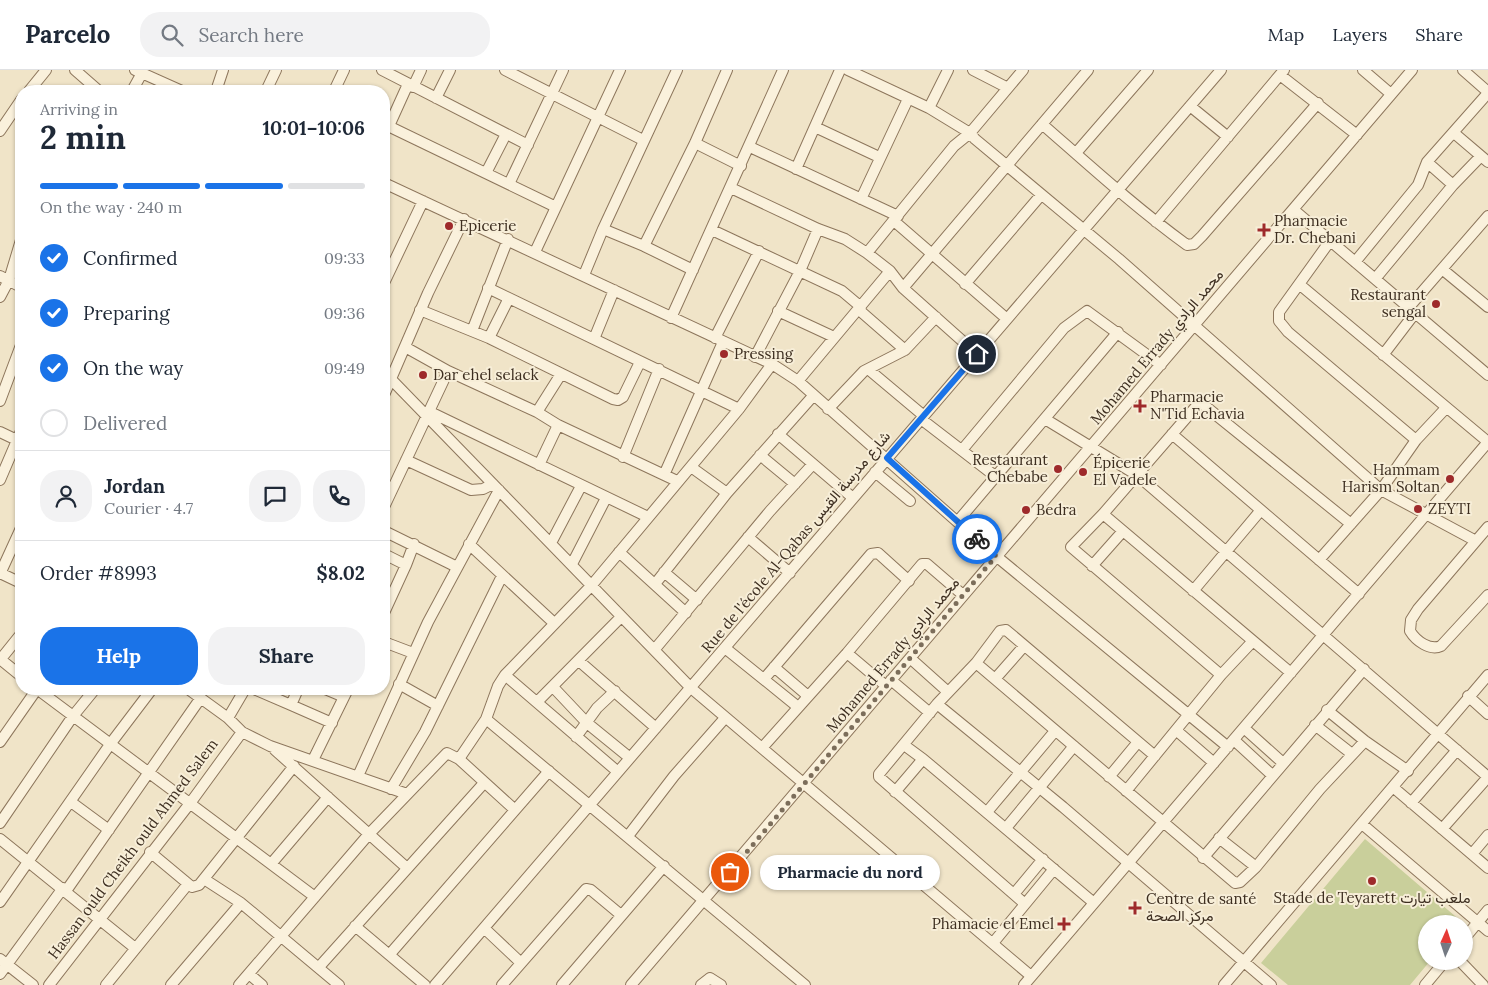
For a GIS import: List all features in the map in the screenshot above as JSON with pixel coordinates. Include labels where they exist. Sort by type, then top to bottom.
[{"type":"street","points":[[34,85],[46,70]]},
{"type":"street","points":[[75,70],[89,85]]},
{"type":"street","points":[[218,85],[223,70]]},
{"type":"street","points":[[269,85],[276,70]]},
{"type":"street","points":[[337,85],[344,70]]},
{"type":"street","points":[[382,70],[528,145]]},
{"type":"street","points":[[390,119],[421,70]]},
{"type":"street","points":[[436,98],[450,70]]},
{"type":"street","points":[[505,70],[643,140]]},
{"type":"street","points":[[509,184],[563,70]]},
{"type":"street","points":[[535,252],[620,70]]},
{"type":"street","points":[[584,275],[603,228],[677,70]]},
{"type":"street","points":[[671,318],[742,166],[783,70]]},
{"type":"street","points":[[796,169],[840,70]]},
{"type":"street","points":[[929,108],[948,70]]},
{"type":"street","points":[[973,70],[1008,88]]},
{"type":"street","points":[[903,288],[1088,70]]},
{"type":"street","points":[[1076,153],[1148,70]]},
{"type":"street","name":"Rue de l'école Al-Qabas شارع مدرسة القبس","points":[[435,985],[1221,70]]},
{"type":"street","points":[[1363,70],[1391,94]]},
{"type":"street","name":"Mohamed Errady محمد الرادي","points":[[631,985],[805,784],[996,556],[1091,448],[1412,70]]},
{"type":"street","points":[[1355,262],[1418,185],[1427,162],[1488,93],[1463,70]]},
{"type":"street","points":[[644,246],[695,142],[725,71]]},
{"type":"street","points":[[854,71],[929,108],[970,134],[1119,259],[1381,490],[1476,541]]},
{"type":"street","points":[[866,253],[954,146],[970,134],[1008,88],[1019,71]]},
{"type":"street","points":[[134,85],[138,72],[165,85]]},
{"type":"street","points":[[1156,222],[1282,72],[1357,135]]},
{"type":"street","points":[[861,199],[879,157],[908,99]]},
{"type":"street","points":[[1042,124],[1116,190],[1187,245],[1194,244],[1318,103]]},
{"type":"street","points":[[1190,106],[1228,137]]},
{"type":"street","points":[[0,132],[4,119],[15,107]]},
{"type":"street","points":[[390,127],[556,207]]},
{"type":"street","points":[[815,127],[879,157]]},
{"type":"street","points":[[1375,279],[1453,184],[1484,159],[1454,133]]},
{"type":"street","points":[[486,174],[506,134]]},
{"type":"street","points":[[695,142],[742,166]]},
{"type":"street","points":[[750,147],[861,199],[896,218],[965,284],[1007,319]]},
{"type":"street","points":[[1427,162],[1453,184]]},
{"type":"street","points":[[390,186],[508,239],[671,318],[772,364],[798,381],[996,556],[1189,714],[1231,743],[1272,775]]},
{"type":"street","points":[[731,188],[818,229],[845,239],[866,253],[890,271],[903,288],[977,354]]},
{"type":"street","points":[[965,284],[1041,195]]},
{"type":"street","points":[[390,270],[423,201]]},
{"type":"street","points":[[1294,210],[1486,370]]},
{"type":"street","points":[[1383,355],[1412,310],[1442,269],[1488,216]]},
{"type":"street","points":[[464,219],[420,310],[391,380],[427,414],[691,688],[1031,976]]},
{"type":"street","points":[[603,228],[693,270]]},
{"type":"street","points":[[755,357],[800,271],[818,229]]},
{"type":"street","points":[[712,230],[842,291],[905,350]]},
{"type":"street","points":[[472,331],[508,239]]},
{"type":"street","points":[[1330,241],[1279,312],[1279,321],[1295,339],[1416,440]]},
{"type":"street","points":[[664,475],[682,430],[703,390],[719,340],[759,251]]},
{"type":"street","points":[[0,297],[4,278],[15,253]]},
{"type":"street","points":[[1442,269],[1486,300]]},
{"type":"street","points":[[798,381],[890,271]]},
{"type":"street","points":[[1024,985],[1488,442],[1299,284]]},
{"type":"street","points":[[488,288],[739,409]]},
{"type":"street","points":[[594,339],[614,290]]},
{"type":"street","points":[[490,338],[509,298]]},
{"type":"street","points":[[420,310],[490,338],[618,400],[623,397],[640,362]]},
{"type":"street","points":[[778,311],[834,337]]},
{"type":"street","points":[[962,450],[1064,328],[1082,312],[1087,311],[1093,314],[1161,365]]},
{"type":"street","points":[[828,409],[868,369],[905,350],[936,317]]},
{"type":"street","points":[[958,521],[1118,332]]},
{"type":"street","points":[[405,347],[448,372],[537,412],[558,425],[677,481]]},
{"type":"street","points":[[0,401],[15,361]]},
{"type":"street","points":[[459,758],[486,719],[504,675],[591,586],[739,409],[772,364]]},
{"type":"street","points":[[623,456],[659,369]]},
{"type":"street","points":[[868,369],[922,418],[995,476]]},
{"type":"street","points":[[390,486],[406,460],[448,372]]},
{"type":"street","points":[[537,412],[561,374]]},
{"type":"street","points":[[655,584],[727,492],[813,396]]},
{"type":"street","points":[[1221,675],[1071,547],[1103,514],[1200,402],[1351,524]]},
{"type":"street","points":[[1319,560],[1381,490],[1416,440],[1446,408]]},
{"type":"street","points":[[427,414],[648,517]]},
{"type":"street","points":[[1045,419],[1136,475],[1488,777],[1442,829]]},
{"type":"street","points":[[539,465],[558,425]]},
{"type":"street","points":[[0,432],[15,436]]},
{"type":"street","points":[[778,434],[853,498]]},
{"type":"street","points":[[1172,434],[1359,594]]},
{"type":"street","points":[[0,480],[15,448]]},
{"type":"street","points":[[760,455],[795,484]]},
{"type":"street","points":[[406,460],[470,490],[496,487]]},
{"type":"street","points":[[655,649],[748,537],[813,464]]},
{"type":"street","points":[[690,467],[727,492]]},
{"type":"street","points":[[875,472],[910,501]]},
{"type":"street","points":[[551,543],[581,486]]},
{"type":"street","points":[[358,776],[413,653],[496,487]]},
{"type":"street","points":[[572,564],[606,498]]},
{"type":"street","points":[[1194,591],[1261,510]]},
{"type":"street","points":[[1103,514],[1291,673]]},
{"type":"street","points":[[1488,526],[1418,609],[1411,620],[1410,631],[1429,647],[1435,649],[1441,646],[1488,595]]},
{"type":"street","points":[[1092,566],[1123,530]]},
{"type":"street","points":[[390,534],[457,567]]},
{"type":"street","points":[[748,537],[790,573]]},
{"type":"street","points":[[15,541],[0,573],[15,580]]},
{"type":"street","points":[[390,600],[414,544]]},
{"type":"street","points":[[468,544],[554,623]]},
{"type":"street","points":[[619,552],[686,612]]},
{"type":"street","points":[[764,679],[871,554],[878,553],[909,581]]},
{"type":"street","points":[[390,557],[406,565]]},
{"type":"street","points":[[762,748],[924,563],[963,595]]},
{"type":"street","points":[[664,572],[697,600]]},
{"type":"street","points":[[391,789],[438,706],[502,576]]},
{"type":"street","points":[[537,702],[621,617]]},
{"type":"street","points":[[1025,904],[880,780],[879,774],[948,692],[1003,630],[1155,756]]},
{"type":"street","points":[[1126,791],[1221,675],[1253,641]]},
{"type":"street","points":[[15,642],[1,661],[15,672]]},
{"type":"street","points":[[390,644],[413,653]]},
{"type":"street","points":[[995,679],[1024,646]]},
{"type":"street","points":[[725,648],[798,707]]},
{"type":"street","points":[[847,653],[889,683],[934,708],[1020,773],[1270,985]]},
{"type":"street","points":[[910,658],[948,692]]},
{"type":"street","points":[[579,661],[656,728]]},
{"type":"street","points":[[976,662],[1203,858],[1235,883],[1240,882],[1256,867],[1365,741]]},
{"type":"street","points":[[774,667],[808,696]]},
{"type":"street","points":[[1203,858],[1327,710],[1364,669]]},
{"type":"street","points":[[504,675],[618,772]]},
{"type":"street","points":[[1224,985],[1394,788],[1437,733],[1488,675]]},
{"type":"street","points":[[399,684],[438,706]]},
{"type":"street","points":[[552,687],[587,722],[630,758]]},
{"type":"street","points":[[576,738],[597,708],[615,691]]},
{"type":"street","points":[[0,742],[33,695]]},
{"type":"street","points":[[45,695],[191,802],[315,897]]},
{"type":"street","points":[[0,824],[73,716],[90,695]]},
{"type":"street","points":[[0,902],[30,862],[111,743],[147,695]]},
{"type":"street","points":[[0,974],[4,962],[64,890],[150,772],[194,695]]},
{"type":"street","points":[[198,695],[228,718],[242,732],[270,746],[407,794]]},
{"type":"street","points":[[228,718],[241,695]]},
{"type":"street","points":[[268,695],[332,723]]},
{"type":"street","points":[[291,705],[295,695]]},
{"type":"street","points":[[313,760],[345,695]]},
{"type":"street","points":[[1468,696],[1488,714]]},
{"type":"street","points":[[1327,710],[1365,741],[1408,771]]},
{"type":"street","points":[[628,836],[674,776],[725,718]]},
{"type":"street","points":[[486,719],[805,985]]},
{"type":"street","points":[[1316,725],[1352,754]]},
{"type":"street","points":[[1244,728],[1282,763]]},
{"type":"street","points":[[987,812],[1055,730]]},
{"type":"street","points":[[1177,731],[1214,763]]},
{"type":"street","name":"Hassan ould Cheikh ould Ahmed Salem","points":[[48,985],[99,917],[191,802],[242,732]]},
{"type":"street","points":[[1109,777],[1138,742]]},
{"type":"street","points":[[270,746],[407,868]]},
{"type":"street","points":[[904,746],[924,759],[1094,903]]},
{"type":"street","points":[[1006,828],[1074,746]]},
{"type":"street","points":[[1411,803],[1458,750]]},
{"type":"street","points":[[239,985],[369,834],[446,752],[459,758],[515,810]]},
{"type":"street","points":[[894,792],[924,759]]},
{"type":"street","points":[[150,852],[188,884],[195,887],[204,879],[294,766]]},
{"type":"street","points":[[390,954],[549,771]]},
{"type":"street","points":[[318,967],[484,783]]},
{"type":"street","points":[[1394,788],[1488,868]]},
{"type":"street","points":[[272,864],[328,797]]},
{"type":"street","points":[[71,802],[109,830]]},
{"type":"street","points":[[1362,824],[1488,930]]},
{"type":"street","points":[[1472,854],[1488,835]]},
{"type":"street","points":[[1219,838],[1256,867]]},
{"type":"street","points":[[0,839],[99,917],[135,948]]},
{"type":"street","points":[[1014,894],[1043,859]]},
{"type":"street","points":[[562,985],[620,915],[664,866]]},
{"type":"street","points":[[993,943],[1054,869]]},
{"type":"street","points":[[204,879],[241,903],[339,985]]},
{"type":"street","points":[[106,985],[188,884]]},
{"type":"street","points":[[502,985],[520,962],[586,889],[591,890],[620,915]]},
{"type":"street","points":[[171,985],[241,903]]},
{"type":"street","points":[[1473,928],[1488,910]]},
{"type":"street","points":[[355,926],[425,985]]},
{"type":"street","points":[[484,928],[520,962]]},
{"type":"street","points":[[4,962],[33,985]]},
{"type":"street","points":[[1425,985],[1438,970]]},
{"type":"street","points":[[1469,970],[1483,985]]},
{"type":"street","points":[[249,974],[262,985]]},
{"type":"street","points":[[701,985],[710,978],[721,985]]},
{"type":"green space","name":"Stade de Teyarett ملعب تيارت","points":[[1365,839],[1454,915],[1418,915],[1418,970],[1422,970],[1410,985],[1288,985],[1261,963]]},
{"type":"way so far","points":[[730,872],[996,556],[977,539]]},
{"type":"place","name":"Epicerie","points":[[449,226]]},
{"type":"place","name":"Pharmacie Dr. Chebani","points":[[1264,230]]},
{"type":"place","name":"Restaurant sengal","points":[[1436,304]]},
{"type":"place","name":"Pressing","points":[[724,354]]},
{"type":"place","name":"Dar ehel selack","points":[[423,375]]},
{"type":"place","name":"Pharmacie N'Tid Echavia","points":[[1140,406]]},
{"type":"place","name":"Restaurant Chebabe","points":[[1058,469]]},
{"type":"place","name":"Épicerie El Vadele","points":[[1083,472]]},
{"type":"place","name":"Hammam Harism Soltan","points":[[1450,479]]},
{"type":"place","name":"ZEYTI","points":[[1418,509]]},
{"type":"place","name":"Bedra","points":[[1026,510]]},
{"type":"place","name":"Pharmacie du nord","points":[[730,872]]},
{"type":"place","name":"Stade de Teyarett ملعب تيارت","points":[[1372,881]]},
{"type":"place","name":"Centre de santé مركز الصحة","points":[[1135,908]]},
{"type":"place","name":"Phamacie el Emel","points":[[1064,924]]},
{"type":"route","points":[[977,354],[887,458],[977,539]]}]
